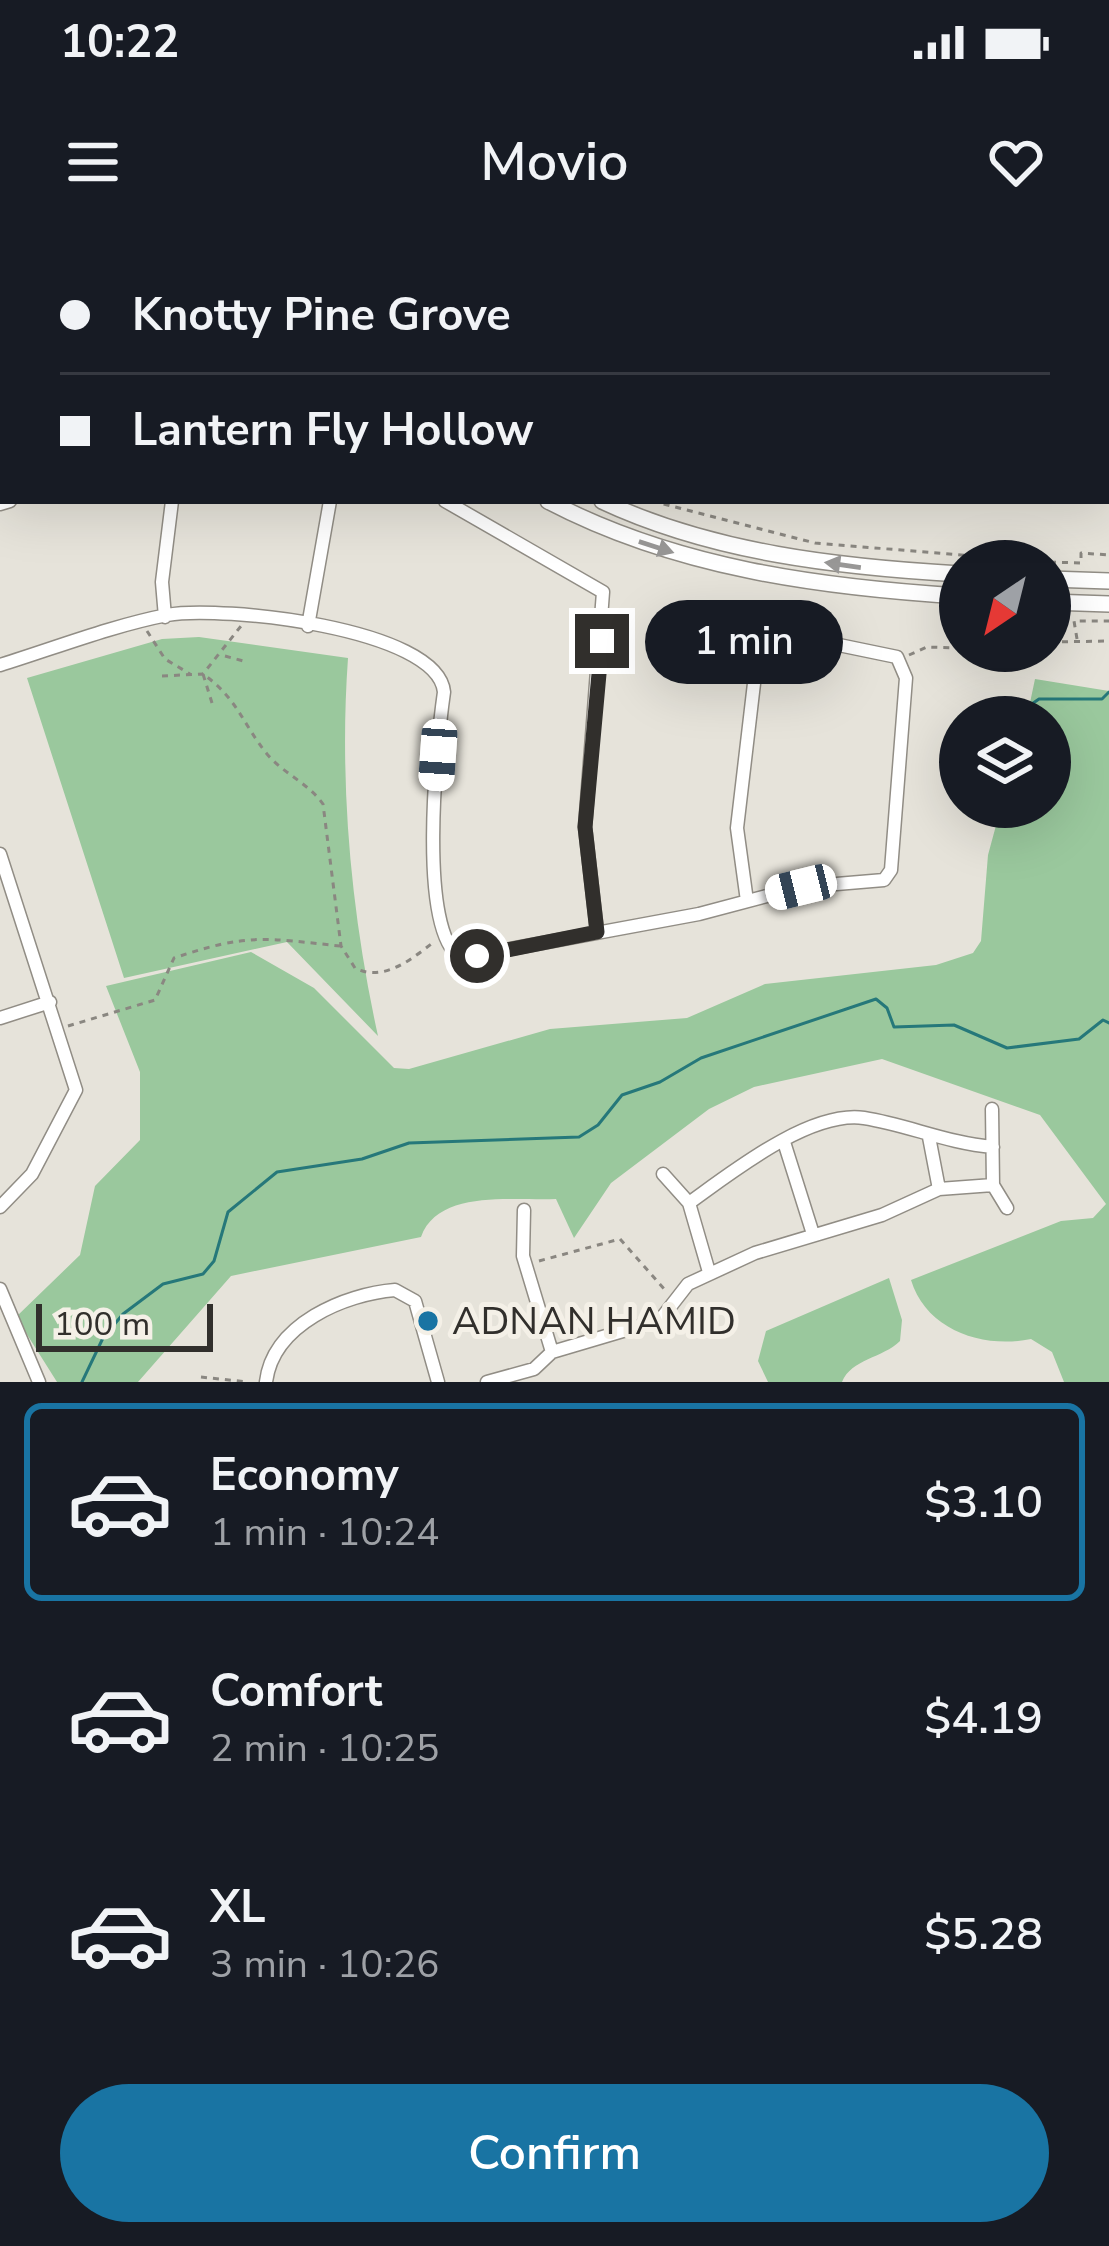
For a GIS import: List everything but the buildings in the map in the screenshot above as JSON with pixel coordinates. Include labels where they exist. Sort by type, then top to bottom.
[{"type":"main road","points":[[555,504],[673,553],[766,575],[858,590],[939,595]]},
{"type":"main road","points":[[610,504],[679,530],[779,555],[939,572]]},
{"type":"main road","points":[[1071,580],[1109,581]]},
{"type":"main road","points":[[1071,603],[1109,604]]},
{"type":"street","points":[[165,617],[162,582],[172,504]]},
{"type":"street","points":[[308,626],[329,504]]},
{"type":"street","points":[[450,504],[603,592],[585,827],[597,932]]},
{"type":"street","points":[[0,665],[142,621],[248,614],[383,641],[432,666],[443,679],[433,836],[441,936],[462,958],[747,901],[801,887],[884,880],[891,870],[906,678],[900,659],[776,632],[765,633],[759,641],[737,828],[747,901]]},
{"type":"street","points":[[0,854],[72,1067],[74,1097],[32,1174],[0,1207]]},
{"type":"street","points":[[0,1018],[50,1002]]},
{"type":"street","points":[[992,1109],[993,1185],[1006,1208]]},
{"type":"street","points":[[689,1203],[750,1158],[853,1117],[928,1137],[993,1147]]},
{"type":"street","points":[[928,1137],[939,1189]]},
{"type":"street","points":[[784,1142],[813,1234]]},
{"type":"street","points":[[663,1174],[689,1203],[709,1272]]},
{"type":"street","points":[[487,1382],[534,1370],[552,1352],[646,1327],[660,1320],[677,1296],[709,1272],[813,1234],[882,1216],[939,1189],[993,1185]]},
{"type":"street","points":[[524,1210],[526,1265],[552,1352]]},
{"type":"street","points":[[0,1289],[39,1382]]},
{"type":"street","points":[[266,1382],[272,1363],[310,1318],[333,1303],[395,1290],[415,1301],[437,1382]]},
{"type":"path","points":[[662,504],[763,534],[939,553]]},
{"type":"path","points":[[1071,563],[1081,563],[1081,553],[1109,555]]},
{"type":"path","points":[[203,674],[222,656],[248,614]]},
{"type":"path","points":[[142,621],[165,659],[191,674]]},
{"type":"path","points":[[1077,641],[1074,621],[1109,621]]},
{"type":"path","points":[[1071,641],[1109,640]]},
{"type":"path","points":[[900,659],[927,647],[939,647]]},
{"type":"path","points":[[222,656],[247,662]]},
{"type":"path","points":[[203,674],[212,703]]},
{"type":"path","points":[[162,676],[203,674],[231,694],[269,757],[313,789],[323,804],[341,946],[355,968],[375,974],[393,969],[441,936]]},
{"type":"path","points":[[59,1028],[155,1000],[166,966],[174,958],[228,940],[265,935],[341,946]]},
{"type":"path","points":[[526,1265],[620,1239],[658,1286],[677,1296]]},
{"type":"path","points":[[201,1377],[248,1382]]},
{"type":"green space","points":[[199,637],[348,658],[345,753],[350,848],[378,1036],[287,942],[124,978],[27,678],[162,639]]},
{"type":"green space","points":[[1035,679],[1109,691],[1109,1382],[1064,1382],[1052,1352],[1031,1339],[994,1341],[959,1332],[929,1312],[918,1297],[911,1280],[1061,1221],[1093,1218],[1106,1204],[1040,1115],[882,1059],[754,1087],[709,1109],[611,1183],[574,1238],[556,1199],[460,1204],[430,1222],[421,1237],[231,1276],[138,1382],[57,1382],[16,1317],[80,1255],[95,1186],[140,1140],[140,1072],[106,986],[251,952],[314,988],[394,1068],[409,1069],[550,1029],[687,1018],[765,984],[936,965],[973,953],[981,941],[988,855],[995,828],[1071,828],[1071,696],[1031,696]]},
{"type":"green space","points":[[889,1278],[902,1320],[900,1341],[852,1368],[842,1382],[768,1382],[758,1361],[766,1331]]},
{"type":"waterway","points":[[1071,699],[1102,699],[1109,692]]},
{"type":"waterway","points":[[82,1382],[103,1338],[123,1314],[163,1284],[203,1274],[214,1261],[228,1212],[277,1172],[362,1159],[409,1143],[579,1137],[598,1125],[622,1095],[660,1082],[701,1058],[876,999],[887,1008],[894,1027],[954,1025],[1007,1048],[1079,1039],[1103,1020],[1109,1023]]},
{"type":"place","name":"ADNAN HAMID","points":[[428,1321]]},
{"type":"route","points":[[477,956],[597,932],[585,827],[602,641]]}]
